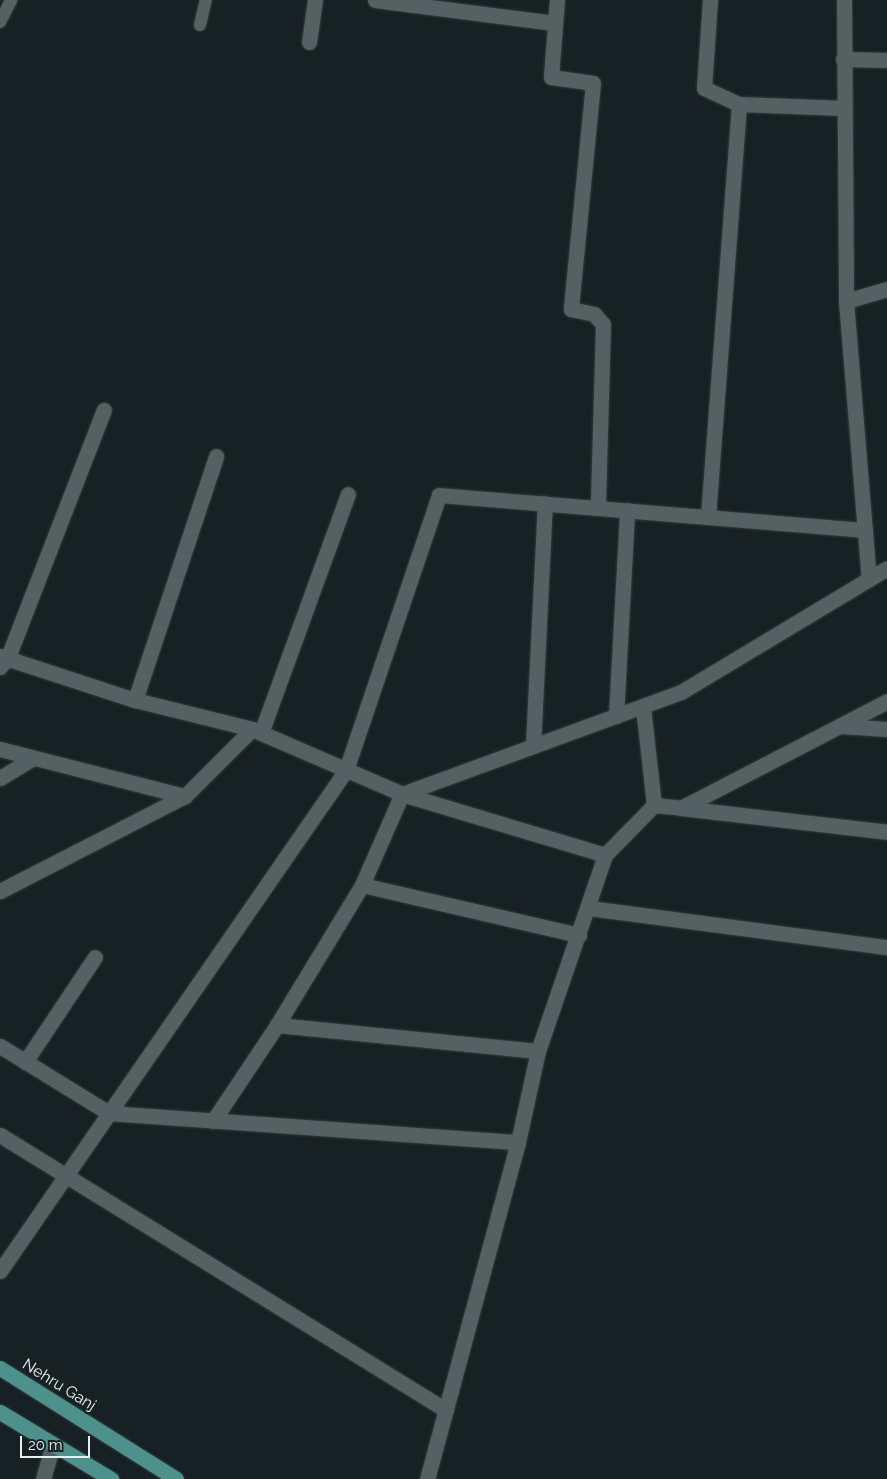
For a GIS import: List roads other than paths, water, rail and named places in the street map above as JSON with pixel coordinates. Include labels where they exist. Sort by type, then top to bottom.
[{"type":"main road","name":"Nehru Ganj","points":[[0,1368],[176,1479]]},
{"type":"main road","points":[[0,1412],[111,1479]]},
{"type":"street","points":[[309,42],[315,0]]},
{"type":"street","points":[[375,0],[555,23]]},
{"type":"street","points":[[557,0],[551,77],[593,83],[571,309],[594,314],[604,324],[598,508]]},
{"type":"street","points":[[710,0],[704,88],[739,104],[844,108]]},
{"type":"street","points":[[844,0],[846,301],[869,579]]},
{"type":"street","points":[[843,59],[887,60]]},
{"type":"street","points":[[708,517],[739,104]]},
{"type":"street","points":[[846,301],[887,289]]},
{"type":"street","points":[[104,410],[3,660],[135,700],[257,731],[402,794],[605,856]]},
{"type":"street","points":[[135,700],[216,456]]},
{"type":"street","points":[[0,891],[185,796],[257,731],[348,494]]},
{"type":"street","points":[[0,1271],[346,770],[439,495],[865,530]]},
{"type":"street","points":[[533,746],[545,503]]},
{"type":"street","points":[[616,716],[627,510]]},
{"type":"street","points":[[213,1121],[277,1025],[362,885],[402,794],[681,692],[887,568]]},
{"type":"street","points":[[681,808],[887,700]]},
{"type":"street","points":[[643,707],[654,805]]},
{"type":"street","points":[[840,726],[887,729]]},
{"type":"street","points":[[0,749],[185,796]]},
{"type":"street","points":[[0,778],[33,758]]},
{"type":"street","points":[[654,805],[887,832]]},
{"type":"street","points":[[427,1479],[518,1142],[538,1051],[580,936],[605,856],[654,805]]},
{"type":"street","points":[[362,885],[580,936]]},
{"type":"street","points":[[589,908],[887,947]]},
{"type":"street","points":[[25,1062],[95,957]]},
{"type":"street","points":[[277,1025],[538,1051]]},
{"type":"street","points":[[0,1046],[109,1113],[518,1142]]},
{"type":"street","points":[[0,1135],[65,1177],[446,1410]]},
{"type":"street","points":[[43,1479],[54,1444]]},
{"type":"lane","points":[[0,22],[11,0]]},
{"type":"lane","points":[[200,25],[206,0]]}]
